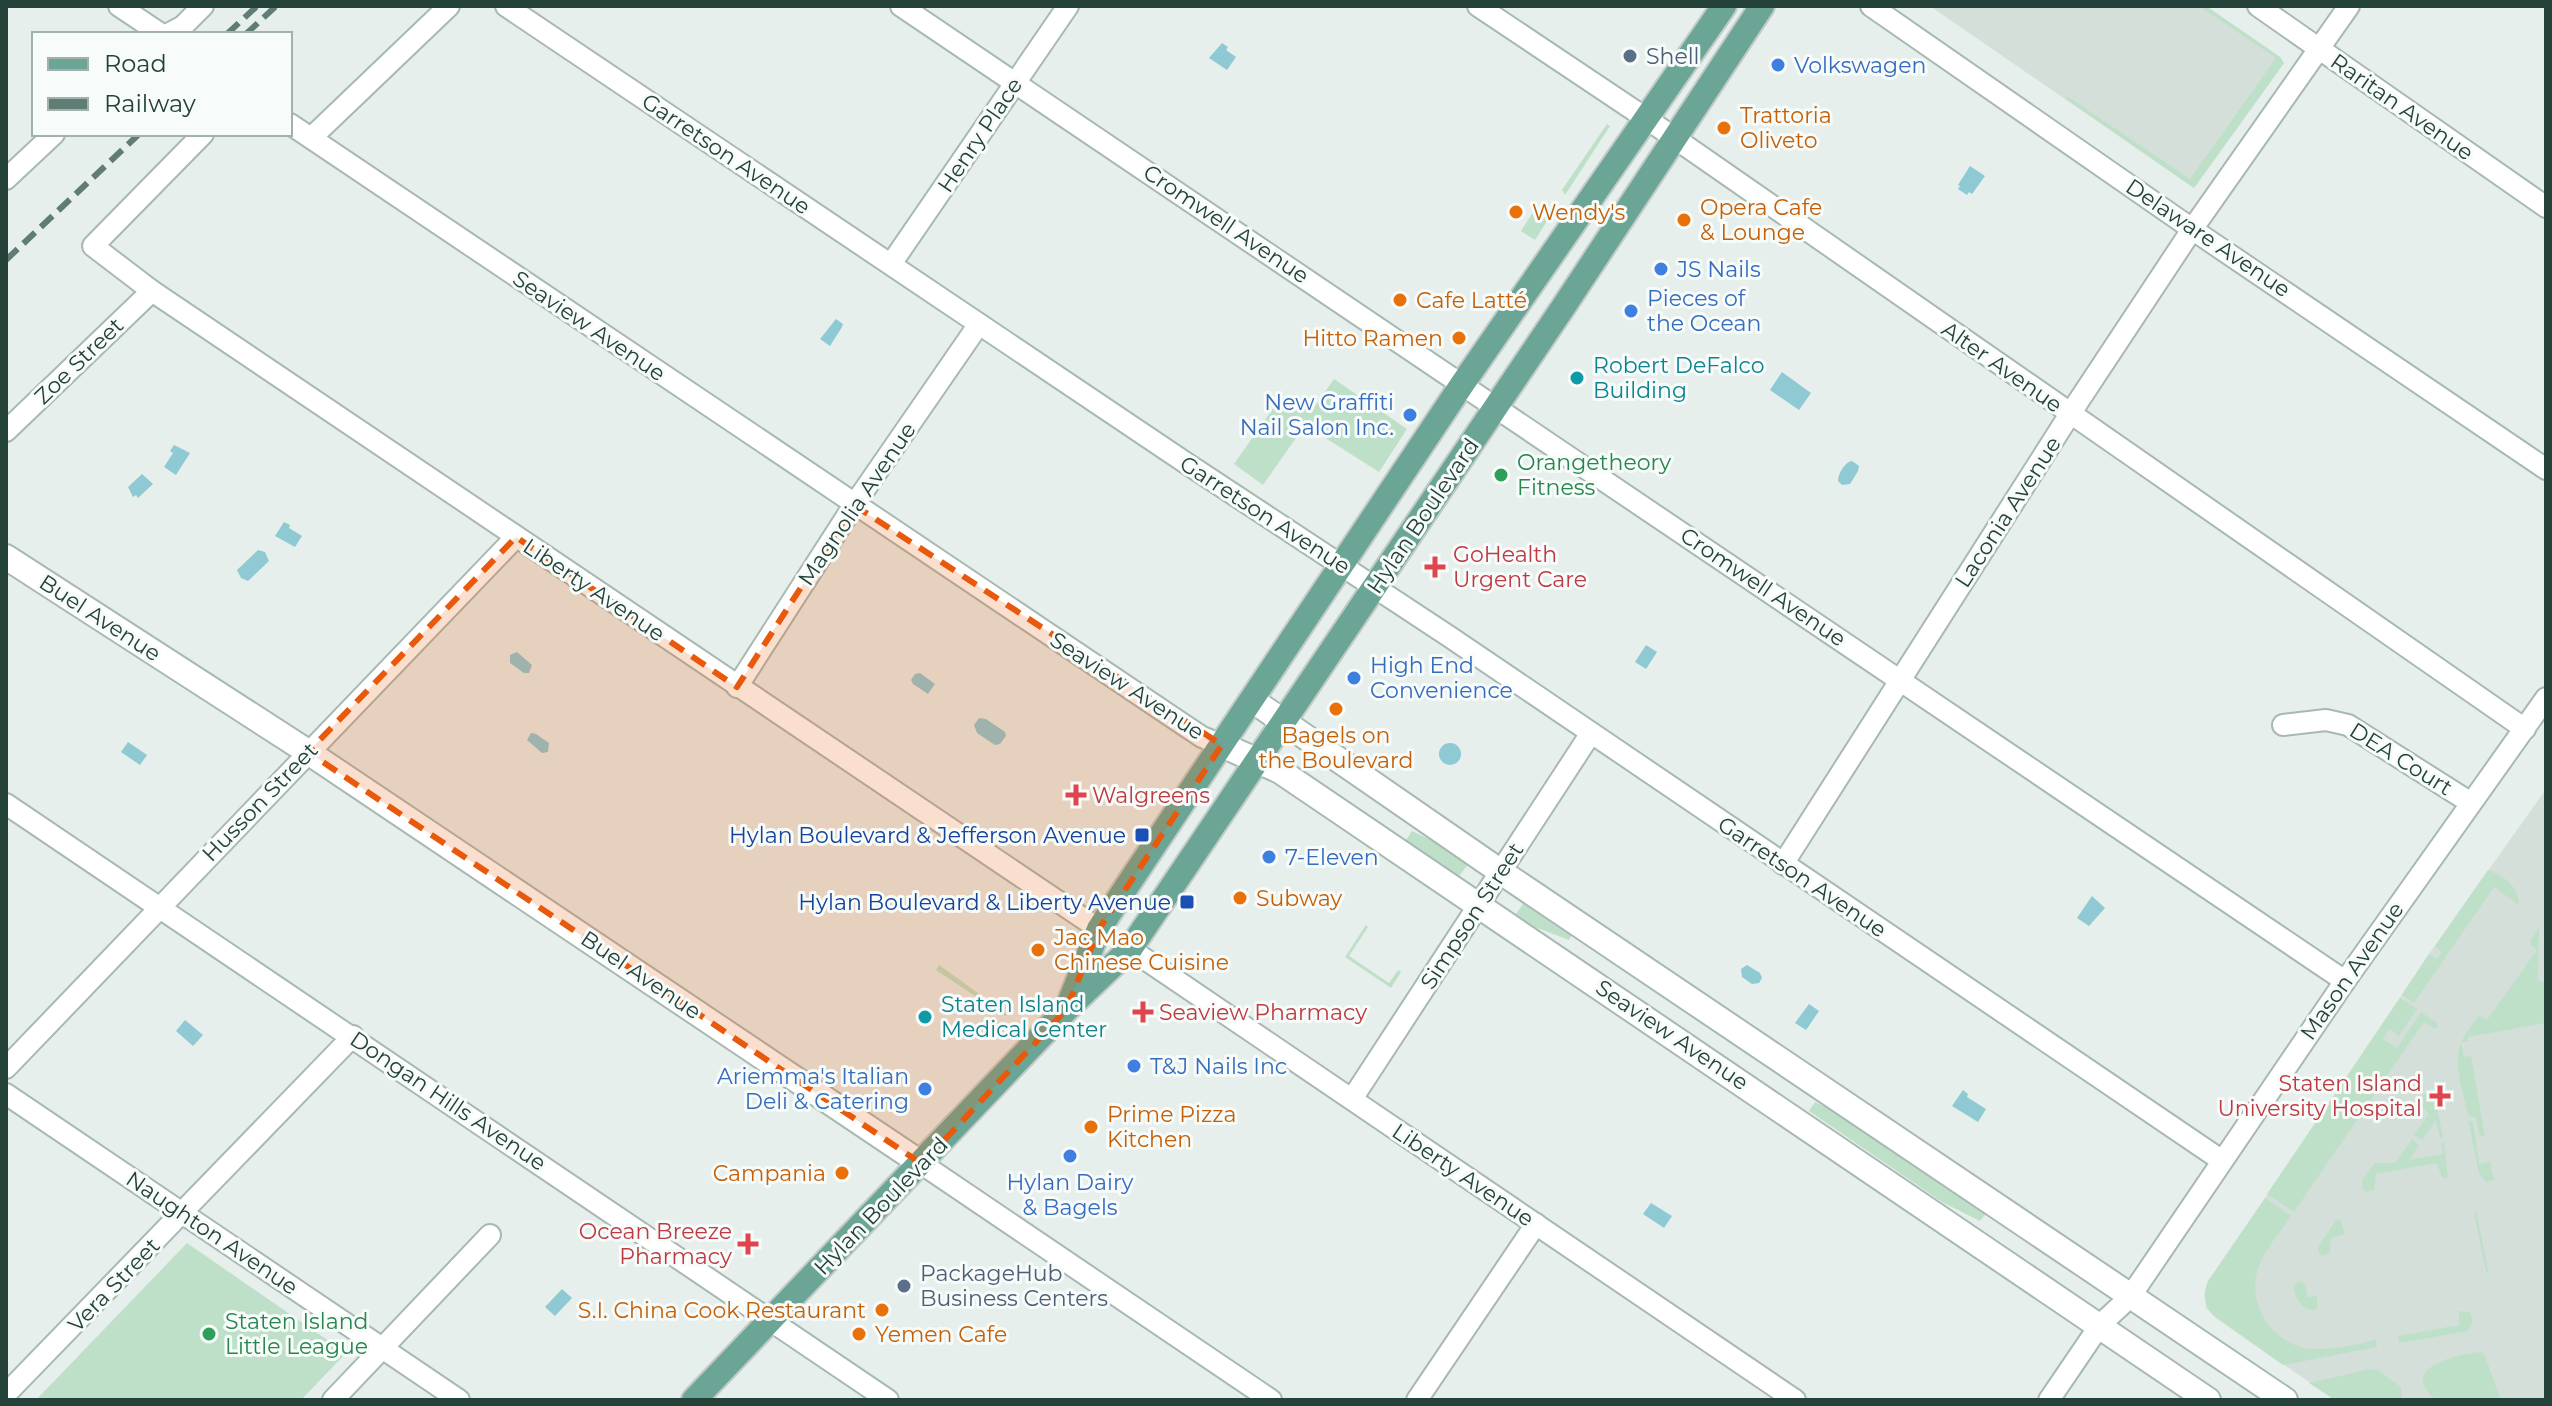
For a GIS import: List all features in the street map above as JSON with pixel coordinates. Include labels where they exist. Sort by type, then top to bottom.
[{"type":"main road","name":"Hylan Boulevard","points":[[1066,1010],[1099,929],[1463,383],[1724,6]]},
{"type":"main road","name":"Hylan Boulevard","points":[[694,1400],[1066,1010],[1130,949],[1497,406],[1762,6]]},
{"type":"street","points":[[119,6],[158,32]]},
{"type":"street","points":[[172,32],[183,26],[203,6]]},
{"type":"street","points":[[311,138],[449,6]]},
{"type":"street","name":"Garretson Avenue","points":[[506,6],[1375,587],[2221,1160]]},
{"type":"street","name":"Cromwell Avenue","points":[[901,6],[2345,981]]},
{"type":"street","name":"Henry Place","points":[[891,264],[1068,6]]},
{"type":"street","name":"Alter Avenue","points":[[1478,6],[1647,119],[2525,729]]},
{"type":"street","name":"Delaware Avenue","points":[[1871,6],[2546,469]]},
{"type":"street","name":"Raritan Avenue","points":[[2258,6],[2546,207]]},
{"type":"street","name":"Laconia Avenue","points":[[1783,864],[2070,414],[2193,228],[2349,6]]},
{"type":"street","name":"Seaview Avenue","points":[[292,125],[1202,737],[1280,771],[2208,1400]]},
{"type":"street","points":[[6,179],[52,136]]},
{"type":"street","name":"Liberty Avenue","points":[[201,136],[93,246],[152,291],[1099,929]]},
{"type":"street","name":"Zoe Street","points":[[6,431],[152,291]]},
{"type":"street","name":"Magnolia Avenue","points":[[737,687],[854,505],[979,324]]},
{"type":"street","name":"Husson Street","points":[[6,1068],[516,537]]},
{"type":"street","name":"Buel Avenue","points":[[6,557],[308,752],[1271,1400]]},
{"type":"street","name":"Mason Avenue","points":[[2049,1400],[2100,1325],[2130,1297],[2345,981],[2546,698]]},
{"type":"street","name":"Seaview Avenue","points":[[1252,700],[1501,872],[2285,1400]]},
{"type":"street","name":"DEA Court","points":[[2283,725],[2326,720],[2348,725],[2471,803]]},
{"type":"street","name":"Simpson Street","points":[[1352,1099],[1591,733]]},
{"type":"street","name":"Dongan Hills Avenue","points":[[6,804],[888,1400]]},
{"type":"street","name":"Liberty Avenue","points":[[1130,949],[1795,1400]]},
{"type":"street","name":"Vera Street","points":[[6,1394],[353,1036]]},
{"type":"street","name":"Naughton Avenue","points":[[6,1094],[459,1400]]},
{"type":"street","points":[[1417,1400],[1536,1224]]},
{"type":"street","points":[[333,1400],[490,1235]]},
{"type":"highlighted area","points":[[854,505],[1222,745],[1099,929],[1066,1010],[922,1164],[308,752],[516,537],[737,687]]},
{"type":"shaded area","points":[[1930,6],[2206,6],[2280,57],[2284,63],[2194,188]]},
{"type":"shaded area","name":"Staten Island University Hospital","points":[[2546,789],[2546,1400],[2335,1400],[2215,1317],[2206,1308],[2206,1286],[2429,954]]},
{"type":"green space","points":[[2199,6],[2206,6],[2280,57],[2284,63],[2194,188],[2066,99],[2067,96],[2190,179],[2276,58]]},
{"type":"green space","points":[[1607,124],[1610,126],[1565,195],[1562,190]]},
{"type":"green space","points":[[1535,209],[1549,218],[1535,240],[1521,231]]},
{"type":"green space","points":[[1334,379],[1407,429],[1379,472],[1305,425],[1263,485],[1234,464],[1281,397],[1296,406],[1303,398],[1315,406]]},
{"type":"green space","points":[[1412,831],[1469,863],[1459,876],[1406,840]]},
{"type":"green space","points":[[2488,870],[2510,883],[2519,905],[2494,887],[2414,1003],[2402,995],[2429,954],[2437,959],[2442,952],[2435,946]]},
{"type":"green space","points":[[1525,901],[1573,933],[1569,940],[1535,927],[1516,914]]},
{"type":"green space","points":[[1366,925],[1368,927],[1349,956],[1389,983],[1398,970],[1401,972],[1391,988],[1345,957]]},
{"type":"green space","points":[[2539,928],[2538,981],[2546,982],[2546,1023],[2468,1037],[2468,1041],[2461,1043],[2479,1015],[2487,1020],[2537,950],[2530,940]]},
{"type":"green space","points":[[939,965],[1007,1014],[1005,1016],[936,970]]},
{"type":"green space","points":[[2400,998],[2417,1009],[2399,1036],[2389,1029],[2383,1039],[2397,1048],[2421,1012],[2436,1022],[2438,1027],[2433,1028],[2424,1022],[2294,1212],[2267,1194]]},
{"type":"green space","points":[[2461,1043],[2464,1057],[2471,1056],[2485,1136],[2480,1137],[2476,1118],[2468,1115],[2458,1069]]},
{"type":"green space","points":[[2431,1092],[2435,1097],[2443,1138],[2440,1138],[2436,1120],[2422,1140],[2414,1135],[2429,1114],[2418,1103],[2424,1094]]},
{"type":"green space","points":[[1815,1102],[1846,1117],[1987,1212],[1980,1221],[1942,1202],[1809,1111]]},
{"type":"green space","points":[[2468,1120],[2473,1122],[2479,1164],[2490,1162],[2494,1180],[2486,1182],[2479,1173]]},
{"type":"green space","points":[[2412,1139],[2419,1145],[2409,1160],[2443,1154],[2441,1143],[2444,1142],[2448,1178],[2442,1178],[2437,1163],[2376,1174],[2374,1190],[2363,1190],[2362,1180],[2375,1163],[2395,1163]]},
{"type":"green space","points":[[2265,1198],[2291,1216],[2268,1248],[2258,1269],[2256,1297],[2267,1322],[2276,1333],[2300,1347],[2329,1349],[2376,1340],[2377,1347],[2283,1365],[2211,1313],[2205,1300],[2208,1281]]},
{"type":"green space","points":[[2476,1211],[2488,1271],[2487,1275],[2474,1214]]},
{"type":"green space","points":[[2340,1219],[2345,1234],[2331,1238],[2330,1253],[2322,1256],[2318,1252],[2319,1246],[2336,1220]]},
{"type":"green space","name":"Staten Island Little League","points":[[187,1243],[346,1353],[301,1400],[36,1400]]},
{"type":"green space","points":[[2301,1281],[2305,1284],[2308,1297],[2317,1296],[2315,1311],[2302,1305],[2295,1294],[2294,1285]]},
{"type":"green space","points":[[2459,1311],[2470,1312],[2473,1321],[2468,1331],[2399,1343],[2398,1336],[2459,1325]]},
{"type":"green space","points":[[2481,1352],[2501,1400],[2436,1400],[2426,1389],[2423,1379],[2435,1364]]},
{"type":"green space","points":[[2370,1369],[2378,1370],[2401,1387],[2402,1400],[2335,1400],[2309,1383]]},
{"type":"water","points":[[1222,43],[1236,57],[1227,70],[1209,58]]},
{"type":"water","points":[[1970,166],[1985,176],[1972,194],[1969,192],[1967,195],[1958,189],[1958,185]]},
{"type":"water","points":[[836,319],[843,324],[830,346],[820,339]]},
{"type":"water","points":[[1782,372],[1811,393],[1799,410],[1770,390]]},
{"type":"water","points":[[174,445],[190,453],[176,475],[164,467],[173,453],[170,451]]},
{"type":"water","points":[[1852,461],[1859,466],[1858,471],[1850,484],[1842,485],[1838,481],[1839,475],[1844,466]]},
{"type":"water","points":[[142,474],[153,484],[138,498],[136,495],[133,497],[128,487]]},
{"type":"water","points":[[284,522],[302,536],[295,547],[275,536]]},
{"type":"water","points":[[258,550],[265,552],[269,561],[248,581],[241,578],[237,570]]},
{"type":"water","points":[[1646,645],[1657,652],[1646,669],[1635,662]]},
{"type":"water","points":[[517,652],[532,665],[529,673],[510,663],[510,655]]},
{"type":"water","points":[[920,673],[935,684],[928,694],[911,680]]},
{"type":"water","points":[[979,718],[986,719],[1005,732],[1006,736],[1000,744],[995,745],[977,733],[974,725]]},
{"type":"water","points":[[531,733],[549,743],[548,752],[542,753],[527,740]]},
{"type":"water","points":[[128,742],[147,755],[140,765],[121,752]]},
{"type":"water","points":[[1450,743],[1458,746],[1461,754],[1458,762],[1450,765],[1442,762],[1439,754],[1442,746]]},
{"type":"water","points":[[2092,896],[2105,908],[2089,926],[2077,918]]},
{"type":"water","points":[[1747,965],[1760,973],[1762,978],[1759,983],[1752,984],[1742,977],[1741,969]]},
{"type":"water","points":[[1809,1004],[1819,1011],[1806,1030],[1795,1023]]},
{"type":"water","points":[[185,1020],[203,1035],[193,1046],[176,1031]]},
{"type":"water","points":[[1963,1090],[1967,1097],[1986,1109],[1978,1122],[1952,1106]]},
{"type":"water","points":[[1651,1203],[1672,1216],[1664,1228],[1643,1214]]},
{"type":"water","points":[[562,1289],[572,1298],[555,1316],[545,1307]]},
{"type":"railway","points":[[229,32],[257,6]]},
{"type":"railway","points":[[248,32],[276,6]]},
{"type":"railway","points":[[6,260],[137,136]]},
{"type":"place","name":"Shell","points":[[1630,56]]},
{"type":"place","name":"Volkswagen","points":[[1778,65]]},
{"type":"place","name":"Trattoria Oliveto","points":[[1724,128]]},
{"type":"place","name":"Wendy's","points":[[1516,212]]},
{"type":"place","name":"Opera Cafe & Lounge","points":[[1684,220]]},
{"type":"place","name":"JS Nails","points":[[1661,269]]},
{"type":"place","name":"Cafe Latté","points":[[1400,300]]},
{"type":"place","name":"Pieces of the Ocean","points":[[1631,311]]},
{"type":"place","name":"Hitto Ramen","points":[[1459,338]]},
{"type":"place","name":"Robert DeFalco Building","points":[[1577,378]]},
{"type":"place","name":"New Graffiti Nail Salon Inc.","points":[[1410,415]]},
{"type":"place","name":"Orangetheory Fitness","points":[[1501,475]]},
{"type":"place","name":"GoHealth Urgent Care","points":[[1435,567]]},
{"type":"place","name":"High End Convenience","points":[[1354,678]]},
{"type":"place","name":"Bagels on the Boulevard","points":[[1336,709]]},
{"type":"place","name":"Walgreens","points":[[1076,795]]},
{"type":"place","name":"Hylan Boulevard & Jefferson Avenue","points":[[1142,835]]},
{"type":"place","name":"7-Eleven","points":[[1269,857]]},
{"type":"place","name":"Subway","points":[[1240,898]]},
{"type":"place","name":"Hylan Boulevard & Liberty Avenue","points":[[1187,902]]},
{"type":"place","name":"Jac Mao Chinese Cuisine","points":[[1038,950]]},
{"type":"place","name":"Seaview Pharmacy","points":[[1143,1012]]},
{"type":"place","name":"Staten Island Medical Center","points":[[925,1017]]},
{"type":"place","name":"T&J Nails Inc","points":[[1134,1066]]},
{"type":"place","name":"Ariemma's Italian Deli & Catering","points":[[925,1089]]},
{"type":"place","name":"Staten Island University Hospital","points":[[2440,1096]]},
{"type":"place","name":"Prime Pizza Kitchen","points":[[1091,1127]]},
{"type":"place","name":"Hylan Dairy & Bagels","points":[[1070,1156]]},
{"type":"place","name":"Campania","points":[[842,1173]]},
{"type":"place","name":"Ocean Breeze Pharmacy","points":[[748,1244]]},
{"type":"place","name":"PackageHub Business Centers","points":[[904,1286]]},
{"type":"place","name":"S.I. China Cook Restaurant","points":[[882,1310]]},
{"type":"place","name":"Staten Island Little League","points":[[209,1334]]},
{"type":"place","name":"Yemen Cafe","points":[[859,1334]]}]
